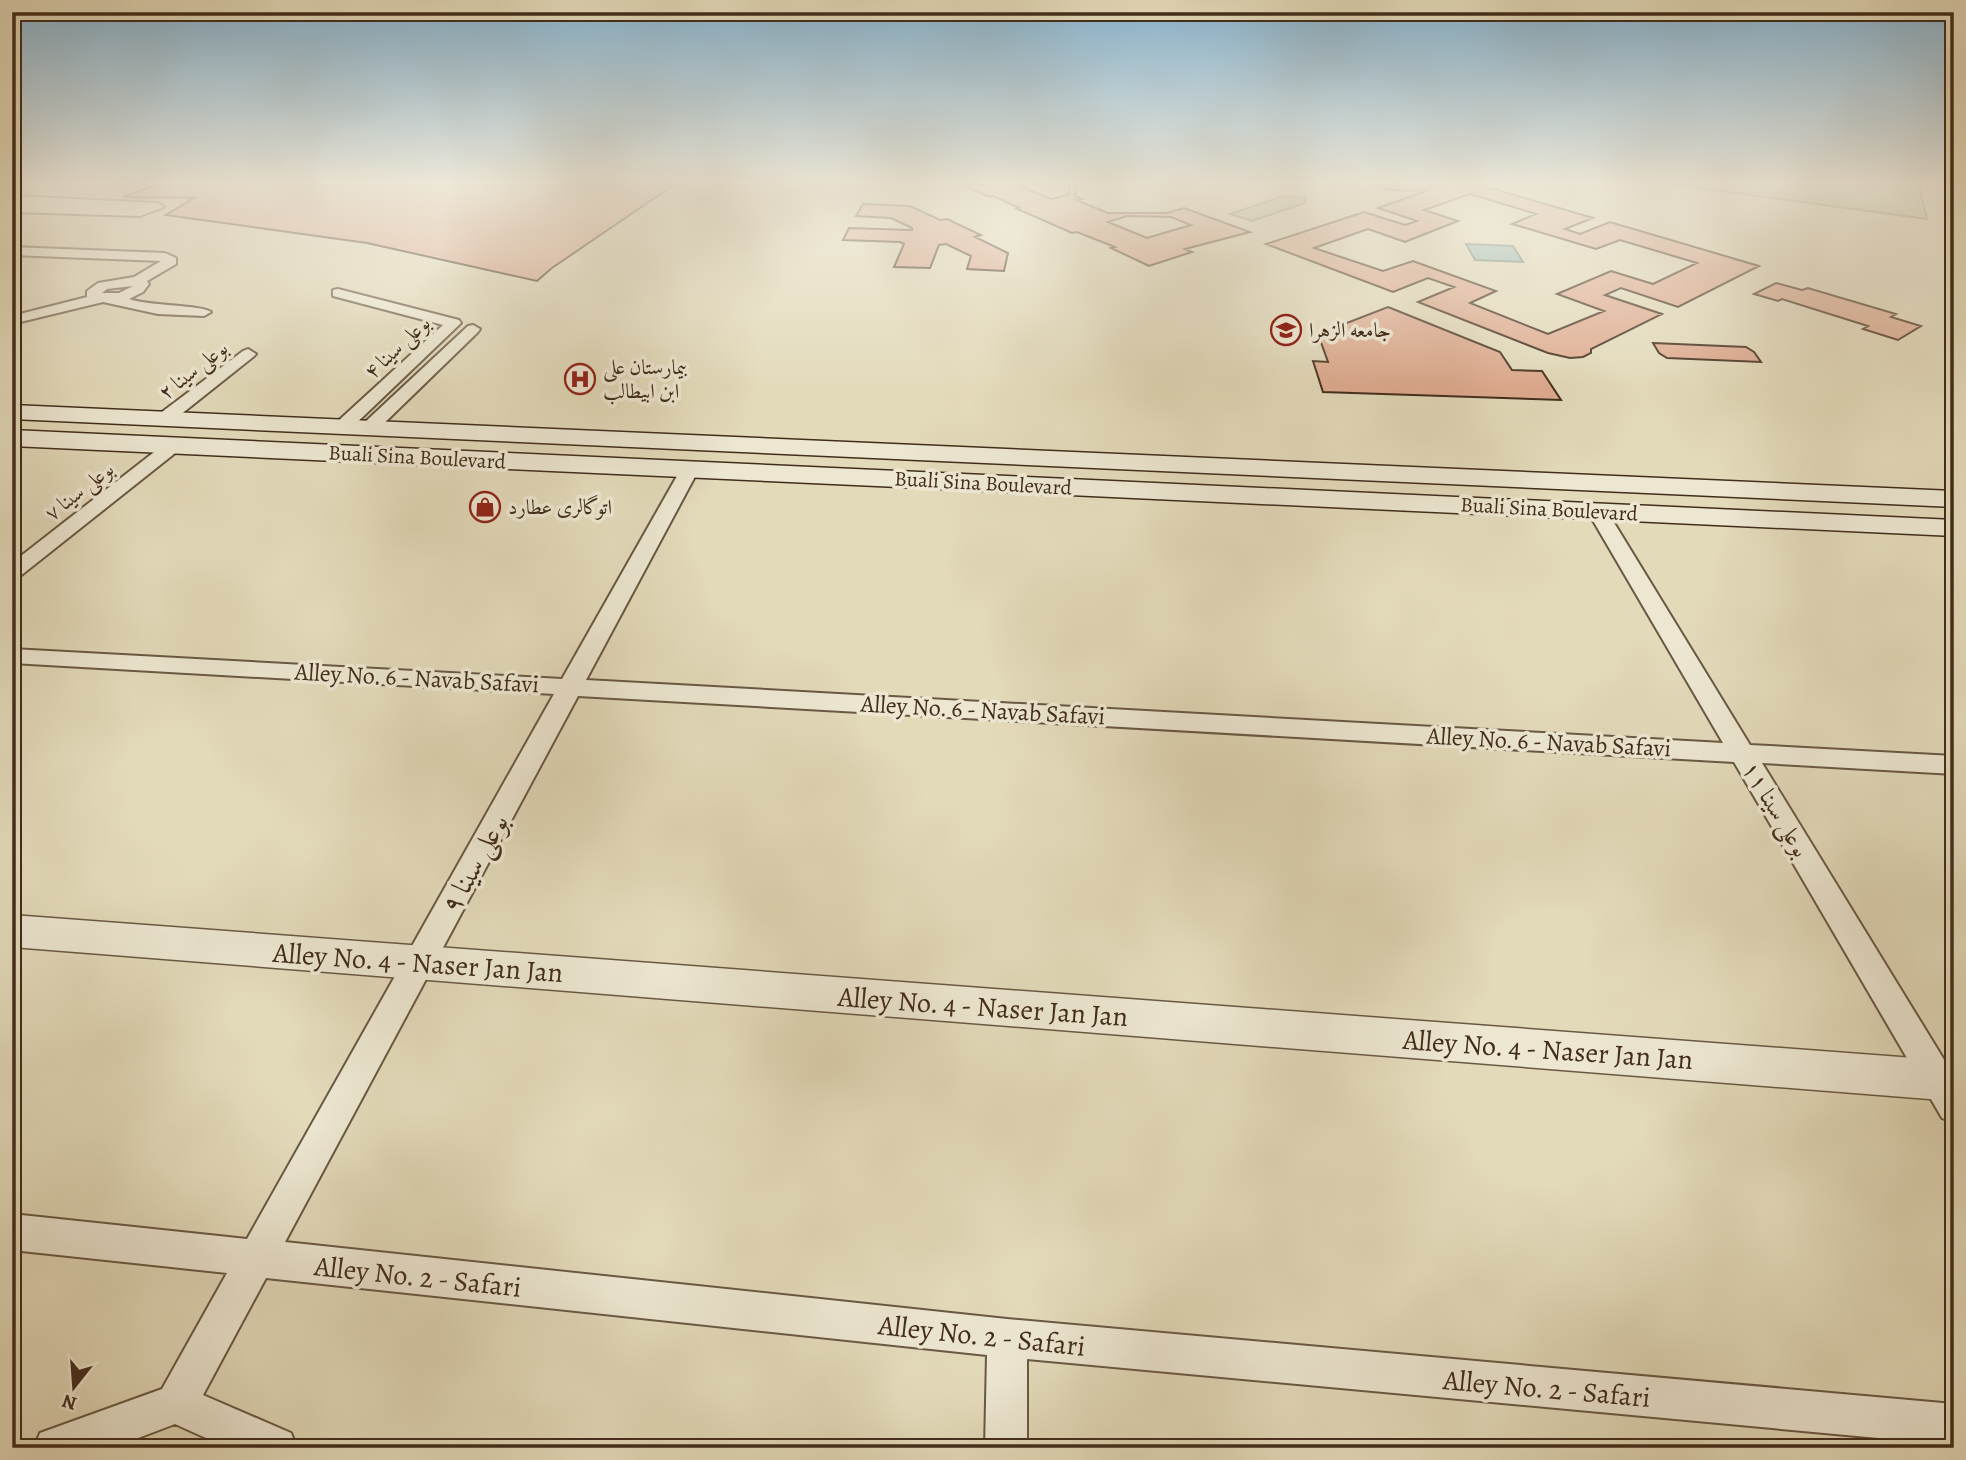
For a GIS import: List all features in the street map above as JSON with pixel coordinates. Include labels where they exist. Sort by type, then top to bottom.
[{"type":"main road","name":"Buali Sina Boulevard","points":[[12,412],[360,424],[1954,499]]},
{"type":"main road","points":[[316,452],[360,424]]},
{"type":"main road","points":[[344,453],[360,424]]},
{"type":"main road","name":"Buali Sina Boulevard","points":[[12,438],[1954,528]]},
{"type":"street","points":[[14,310],[139,289],[142,284],[137,281],[171,261],[169,258],[37,252]]},
{"type":"street","name":"بوعلی سینا ۴","points":[[338,293],[454,323],[405,369],[360,424]]},
{"type":"street","points":[[104,294],[126,304],[158,310],[204,312]]},
{"type":"street","name":"بوعلی سینا ۴","points":[[360,424],[430,370],[473,329]]},
{"type":"street","name":"بوعلی سینا ۲","points":[[164,419],[248,354]]},
{"type":"street","points":[[405,369],[430,370]]},
{"type":"street","name":"بوعلی سینا ۷","points":[[12,573],[173,446]]},
{"type":"street","name":"بوعلی سینا ۹","points":[[176,1404],[691,469]]},
{"type":"street","name":"بوعلی سینا ۱۱","points":[[1598,512],[1742,754],[1948,1089]]},
{"type":"street","name":"Alley No. 6 - Navab Safavi","points":[[12,656],[1954,765]]},
{"type":"street","name":"Alley No. 4 - Naser Jan Jan","points":[[12,931],[419,962],[1948,1089]]},
{"type":"street","name":"Alley No. 2 - Safari","points":[[12,1232],[1007,1338],[1954,1425]]},
{"type":"street","points":[[1006,1448],[1007,1338]]},
{"type":"street","points":[[55,1448],[176,1404],[276,1448]]},
{"type":"water","points":[[1471,252],[1517,252],[1523,262],[1475,260]]},
{"type":"building","points":[[408,252],[575,252],[537,281]]},
{"type":"building","points":[[900,252],[936,252],[930,268],[894,267]]},
{"type":"building","points":[[963,252],[1008,253],[1004,271],[967,269],[971,256]]},
{"type":"building","points":[[1120,252],[1192,252],[1149,266]]},
{"type":"building","points":[[1288,252],[1326,252],[1383,271],[1413,261],[1496,291],[1470,303],[1548,334],[1604,311],[1557,294],[1611,271],[1653,284],[1697,263],[1661,252],[1712,252],[1759,266],[1678,307],[1621,288],[1605,295],[1662,314],[1591,349],[1591,353],[1583,357],[1570,358],[1548,353],[1418,302],[1454,287],[1428,278],[1393,292]]},
{"type":"building","points":[[1776,283],[1802,290],[1808,288],[1896,314],[1891,317],[1921,326],[1898,340],[1863,329],[1868,326],[1782,299],[1778,301],[1754,294]]},
{"type":"building","points":[[1388,307],[1500,352],[1512,370],[1542,371],[1561,400],[1323,392],[1313,361],[1328,362],[1318,334]]},
{"type":"building","points":[[1653,343],[1746,347],[1754,352],[1761,362],[1667,358],[1659,353]]},
{"type":"place","name":"جامعه الزهرا","points":[[1286,330]]},
{"type":"place","name":"بیمارستان علی ابن ابیطالب","points":[[580,379]]},
{"type":"place","name":"اتوگالری عطارد","points":[[485,507]]}]
